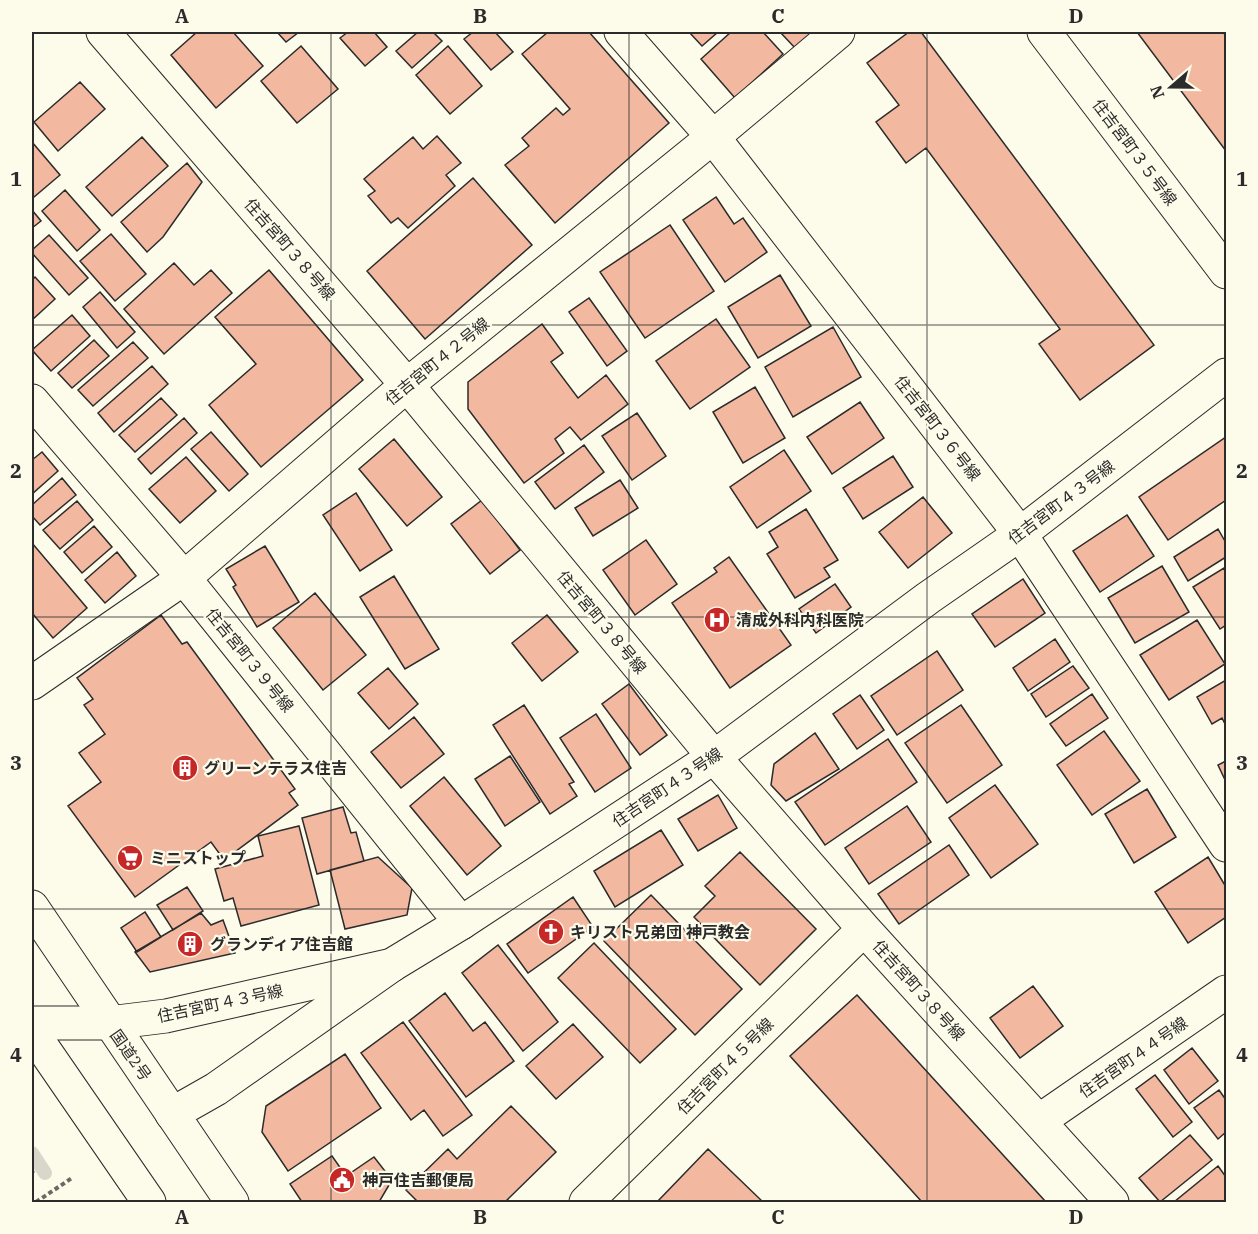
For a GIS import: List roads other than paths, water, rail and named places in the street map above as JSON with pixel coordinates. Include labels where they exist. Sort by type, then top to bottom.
[{"type":"main road","name":"住吉宮町３８号線","points":[[103,32],[407,385],[714,757],[864,928],[1112,1203]]},
{"type":"main road","name":"住吉宮町３６号線","points":[[621,32],[713,137],[1020,534],[1227,845]]},
{"type":"main road","name":"住吉宮町４２号線","points":[[32,683],[184,578],[407,385],[713,137],[838,32]]},
{"type":"main road","name":"住吉宮町３５号線","points":[[1044,32],[1227,272]]},
{"type":"main road","name":"住吉宮町４３号線","points":[[32,1023],[109,1023],[166,1016],[392,965],[461,924],[714,757],[928,598],[1020,534],[1227,375]]},
{"type":"main road","name":"住吉宮町３９号線","points":[[32,402],[184,578],[461,924]]},
{"type":"main road","name":"国道2号","points":[[32,907],[232,1203]]},
{"type":"main road","name":"住吉宮町４５号線","points":[[586,1203],[864,928]]},
{"type":"main road","points":[[172,1114],[216,1089],[392,965]]},
{"type":"main road","name":"住吉宮町４４号線","points":[[1039,1121],[1227,992]]},
{"type":"main road","points":[[32,1032],[149,1203]]},
{"type":"waterway","points":[[32,1153],[45,1173]]},
{"type":"place","name":"清成外科内科医院","points":[[717,620]]},
{"type":"place","name":"グリーンテラス住吉","points":[[185,768]]},
{"type":"place","name":"ミニストップ","points":[[130,858]]},
{"type":"place","name":"キリスト兄弟団 神戸教会","points":[[551,932]]},
{"type":"place","name":"グランディア住吉館","points":[[190,944]]},
{"type":"place","name":"神戸住吉郵便局","points":[[342,1180]]}]
